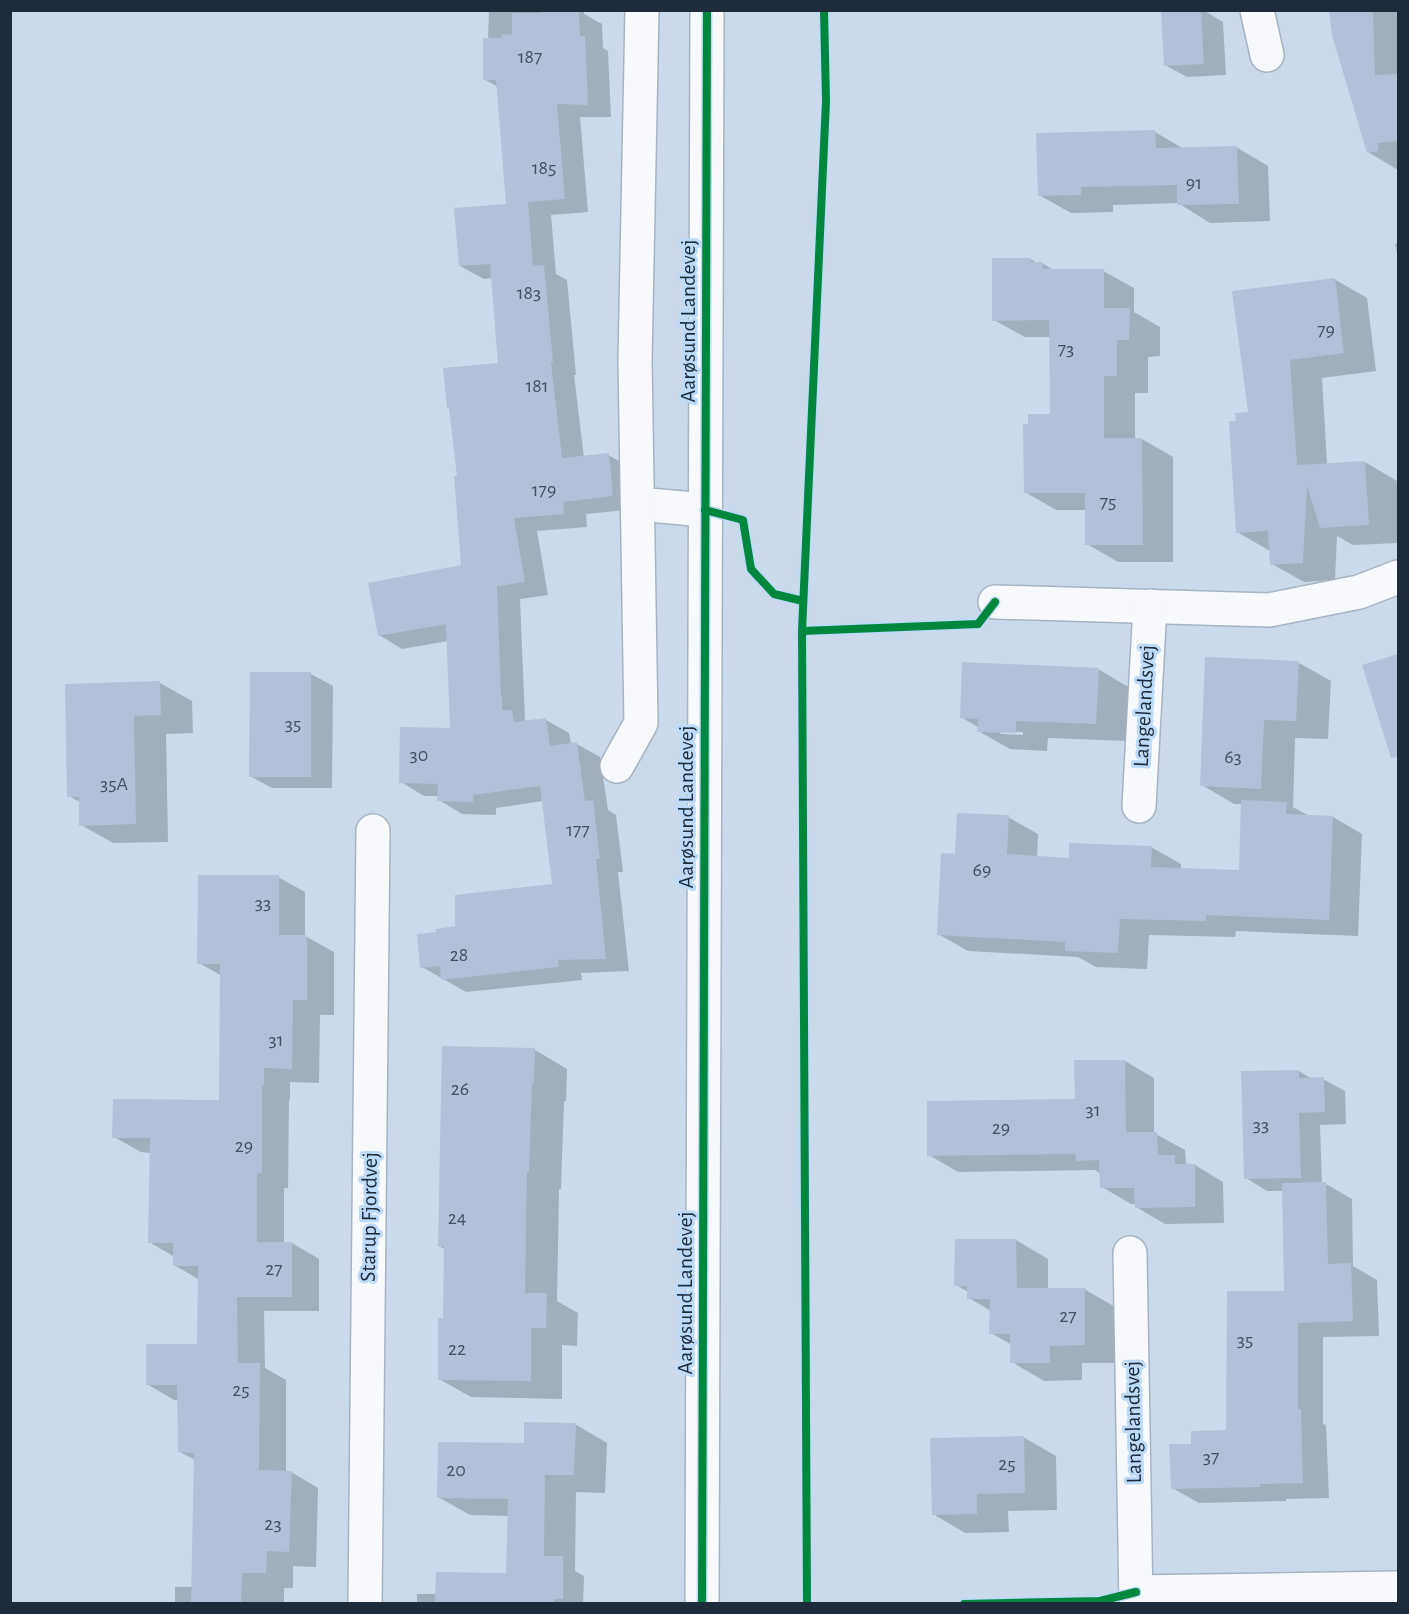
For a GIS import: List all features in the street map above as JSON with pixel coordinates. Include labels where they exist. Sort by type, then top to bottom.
[{"type":"street","name":"Aarøsund Landevej","points":[[617,766],[641,723],[635,361],[642,10]]},
{"type":"street","name":"Aarøsund Landevej","points":[[702,1604],[707,10]]},
{"type":"street","points":[[1257,10],[1267,55]]},
{"type":"street","points":[[638,504],[705,510]]},
{"type":"street","points":[[995,602],[1269,610],[1359,592],[1398,578]]},
{"type":"street","name":"Langelandsvej","points":[[1139,806],[1150,606]]},
{"type":"street","name":"Starup Fjordvej","points":[[365,1604],[373,831]]},
{"type":"street","name":"Langelandsvej","points":[[1130,1253],[1136,1598],[1398,1588]]},
{"type":"building","points":[[541,10],[579,10],[580,36],[585,36],[588,105],[557,104],[565,199],[528,202],[533,266],[544,265],[553,362],[551,362],[562,458],[609,453],[613,496],[563,502],[564,514],[514,518],[525,582],[497,586],[501,696],[502,710],[512,710],[514,722],[546,718],[550,746],[577,742],[585,801],[593,800],[600,859],[596,859],[606,959],[558,960],[559,967],[441,980],[440,966],[420,968],[417,934],[436,932],[436,929],[455,926],[455,895],[552,884],[540,786],[473,795],[473,802],[437,801],[438,784],[399,783],[400,727],[450,728],[446,624],[378,636],[368,583],[461,565],[454,476],[457,476],[443,368],[498,363],[490,264],[459,266],[454,208],[506,204],[496,80],[483,80],[483,38],[502,38],[502,35],[512,34],[512,13],[541,13]]},
{"type":"building","points":[[1161,10],[1201,10],[1204,64],[1164,66]]},
{"type":"building","points":[[1329,10],[1373,10],[1375,75],[1398,74],[1398,141],[1378,143],[1378,151],[1367,153],[1332,35]]},
{"type":"building","points":[[1155,130],[1156,148],[1237,146],[1239,204],[1177,205],[1177,185],[1081,187],[1081,195],[1038,196],[1036,133]]},
{"type":"building","points":[[992,258],[1031,258],[1031,262],[1043,262],[1043,269],[1104,269],[1104,308],[1130,308],[1129,340],[1117,340],[1117,376],[1104,376],[1104,438],[1142,438],[1143,545],[1085,545],[1085,493],[1024,493],[1023,424],[1028,424],[1028,414],[1050,414],[1049,320],[992,321]]},
{"type":"building","points":[[1335,278],[1344,353],[1290,360],[1297,465],[1365,461],[1369,525],[1320,528],[1307,486],[1303,563],[1270,565],[1268,531],[1236,533],[1229,421],[1236,421],[1235,413],[1248,412],[1232,291]]},
{"type":"building","points":[[1398,654],[1398,757],[1391,758],[1362,665]]},
{"type":"building","points":[[1205,657],[1299,661],[1296,721],[1264,720],[1261,789],[1200,786]]},
{"type":"building","points":[[962,662],[1099,668],[1096,724],[1016,721],[1016,733],[977,732],[978,719],[960,718]]},
{"type":"building","points":[[250,672],[311,672],[311,777],[249,777]]},
{"type":"building","points":[[160,681],[161,715],[134,716],[136,824],[79,826],[79,797],[67,797],[65,684]]},
{"type":"building","points":[[1241,800],[1287,802],[1286,814],[1333,816],[1329,920],[1206,915],[1206,921],[1120,919],[1118,953],[1065,951],[1065,942],[937,935],[941,853],[955,854],[957,813],[1009,815],[1007,854],[1069,858],[1069,843],[1152,846],[1151,867],[1239,870]]},
{"type":"building","points":[[198,875],[279,875],[279,935],[307,935],[307,1000],[293,1000],[292,1069],[264,1068],[262,1173],[257,1174],[257,1242],[292,1242],[292,1297],[237,1297],[238,1363],[260,1363],[259,1470],[292,1471],[289,1552],[267,1551],[266,1573],[242,1573],[241,1604],[191,1604],[194,1453],[178,1452],[177,1385],[146,1385],[146,1344],[197,1344],[198,1266],[173,1266],[173,1243],[148,1243],[150,1138],[112,1138],[113,1099],[219,1100],[220,964],[197,964]]},
{"type":"building","points":[[442,1046],[535,1048],[529,1172],[527,1172],[525,1293],[547,1293],[546,1328],[531,1328],[531,1381],[438,1380],[438,1318],[443,1318],[444,1247],[438,1247]]},
{"type":"building","points":[[1074,1060],[1125,1060],[1126,1132],[1157,1132],[1158,1155],[1175,1155],[1175,1164],[1195,1164],[1195,1207],[1135,1208],[1134,1188],[1100,1188],[1099,1160],[1076,1161],[1075,1154],[927,1156],[927,1101],[1075,1099]]},
{"type":"building","points":[[1299,1070],[1299,1078],[1324,1077],[1325,1112],[1299,1113],[1301,1178],[1244,1179],[1241,1071]]},
{"type":"building","points":[[1326,1182],[1328,1264],[1351,1263],[1353,1321],[1298,1323],[1298,1409],[1301,1409],[1303,1483],[1260,1484],[1260,1487],[1171,1489],[1169,1444],[1191,1444],[1191,1431],[1226,1430],[1227,1291],[1284,1291],[1282,1183]]},
{"type":"building","points":[[955,1239],[1016,1239],[1017,1288],[1085,1288],[1085,1345],[1050,1346],[1050,1363],[1010,1363],[1010,1334],[989,1334],[990,1299],[967,1299],[967,1286],[954,1286]]},
{"type":"building","points":[[524,1422],[576,1423],[574,1475],[545,1475],[544,1556],[563,1556],[563,1599],[554,1599],[554,1604],[435,1604],[436,1572],[506,1573],[508,1499],[437,1498],[438,1442],[524,1443]]},
{"type":"building","points":[[1024,1436],[1025,1493],[977,1494],[977,1514],[932,1515],[930,1438]]},
{"type":"cycle path","points":[[702,1604],[707,10]]},
{"type":"cycle path","points":[[807,1604],[802,631],[826,101],[824,10]]},
{"type":"cycle path","points":[[705,510],[743,520],[751,569],[774,594],[803,601]]},
{"type":"cycle path","points":[[802,631],[978,624],[995,602]]},
{"type":"cycle path","points":[[964,1604],[1100,1601],[1136,1592]]}]
